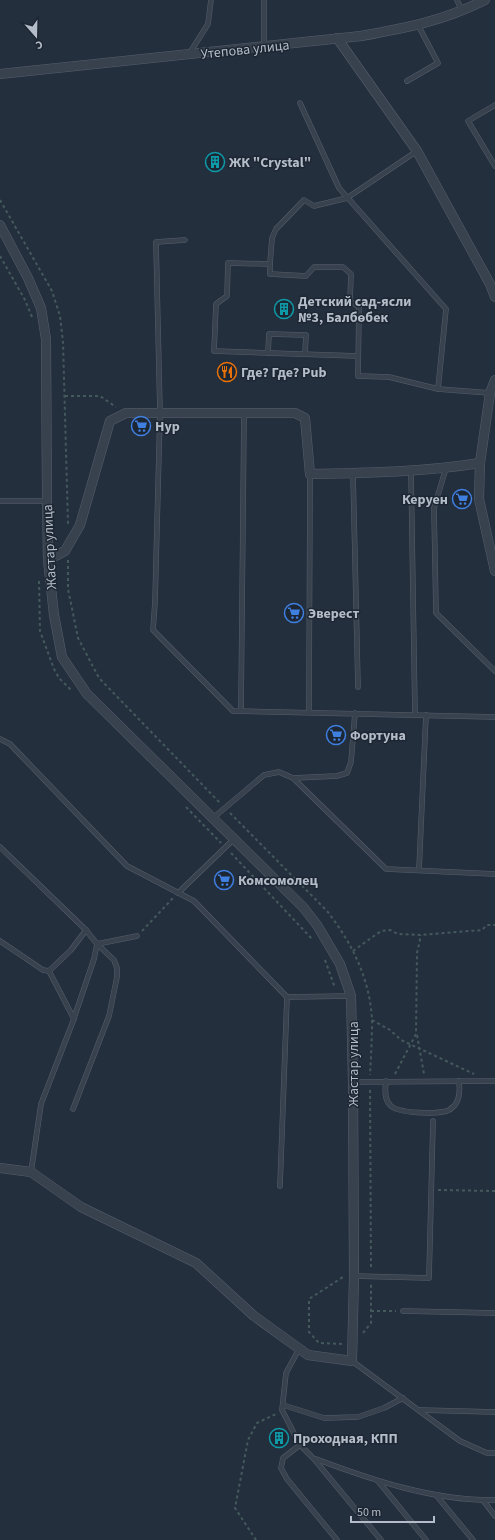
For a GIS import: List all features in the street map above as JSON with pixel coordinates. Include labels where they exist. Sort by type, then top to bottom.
[{"type":"street","name":"Утепова улица","points":[[0,74],[360,36],[418,25],[462,12],[485,0]]},
{"type":"street","points":[[337,38],[417,151],[490,284],[495,297]]},
{"type":"street","name":"Жастар улица","points":[[0,225],[28,278],[41,308],[46,339],[48,560],[54,614],[62,657],[87,694],[303,907],[317,925],[340,964],[352,996],[354,1276],[352,1361]]},
{"type":"street","points":[[495,380],[490,393],[480,463],[479,499],[495,571]]},
{"type":"street","points":[[48,560],[65,551],[80,525],[110,421],[126,413],[295,413],[305,418],[310,474],[411,471],[480,463]]},
{"type":"street","points":[[0,1168],[31,1172],[81,1207],[196,1262],[254,1316],[308,1355],[352,1361]]},
{"type":"lane","points":[[188,55],[208,24],[211,0]]},
{"type":"lane","points":[[264,0],[264,47]]},
{"type":"lane","points":[[457,0],[462,12]]},
{"type":"lane","points":[[407,82],[438,63],[418,25]]},
{"type":"lane","points":[[300,103],[339,188],[446,309],[438,389]]},
{"type":"lane","points":[[495,105],[468,121],[495,166]]},
{"type":"lane","points":[[417,151],[347,198],[314,206],[304,200],[276,229],[272,238],[270,274],[306,276],[314,267],[343,268],[351,274],[350,301],[359,306],[358,376],[389,377],[438,389],[490,393]]},
{"type":"lane","points":[[185,240],[156,242],[160,413],[153,630],[233,711],[495,717]]},
{"type":"lane","points":[[270,264],[228,263],[227,296],[216,304],[214,351],[358,356]]},
{"type":"lane","points":[[268,353],[269,334],[306,336],[305,354]]},
{"type":"lane","points":[[241,711],[244,413]]},
{"type":"lane","points":[[446,468],[434,508],[436,613],[495,670]]},
{"type":"lane","points":[[411,471],[415,715]]},
{"type":"lane","points":[[353,473],[358,687]]},
{"type":"lane","points":[[309,712],[310,474]]},
{"type":"lane","points":[[0,501],[47,501]]},
{"type":"lane","points":[[293,778],[337,776],[347,773],[352,762],[355,714]]},
{"type":"lane","points":[[419,870],[426,715]]},
{"type":"lane","points":[[0,739],[10,744],[127,866],[194,901],[287,997],[280,1186]]},
{"type":"lane","points":[[213,818],[264,775],[279,772],[293,778],[386,869],[495,874]]},
{"type":"lane","points":[[178,893],[234,839]]},
{"type":"lane","points":[[0,847],[86,930],[97,944],[114,960],[117,968],[117,976],[109,1016],[73,1109]]},
{"type":"lane","points":[[49,971],[71,950],[86,930]]},
{"type":"lane","points":[[97,944],[137,936]]},
{"type":"lane","points":[[0,941],[43,970],[49,971]]},
{"type":"lane","points":[[31,1172],[41,1104],[74,1019],[94,959],[97,944]]},
{"type":"lane","points":[[49,971],[74,1019]]},
{"type":"lane","points":[[287,997],[338,995],[352,996]]},
{"type":"lane","points":[[386,1081],[385,1096],[390,1105],[402,1111],[428,1112],[449,1110],[456,1104],[460,1091],[459,1082]]},
{"type":"lane","points":[[353,1082],[495,1082]]},
{"type":"lane","points":[[354,1276],[429,1278],[433,1120]]},
{"type":"lane","points":[[403,1311],[495,1313]]},
{"type":"lane","points":[[299,1349],[286,1373],[282,1410],[300,1445],[314,1459],[381,1540]]},
{"type":"lane","points":[[352,1361],[460,1441],[487,1453],[495,1453]]},
{"type":"lane","points":[[283,1404],[324,1418],[358,1417],[384,1408],[403,1398]]},
{"type":"lane","points":[[419,1410],[495,1412]]},
{"type":"lane","points":[[300,1445],[283,1458],[281,1468],[287,1479],[337,1540]]},
{"type":"lane","points":[[314,1459],[378,1480],[436,1495],[495,1500]]},
{"type":"lane","points":[[378,1480],[426,1540]]},
{"type":"lane","points":[[436,1495],[473,1540]]},
{"type":"lane","points":[[483,1500],[495,1516]]},
{"type":"path","points":[[0,200],[52,291],[60,316],[63,342],[68,524]]},
{"type":"path","points":[[0,256],[25,300],[33,323]]},
{"type":"path","points":[[65,396],[100,396],[126,413]]},
{"type":"path","points":[[68,545],[68,590],[72,614],[78,638],[99,678],[205,789],[327,911],[340,928],[360,966],[368,993],[372,1020],[370,1081],[371,1323],[353,1345],[319,1343],[308,1332],[309,1299],[343,1277],[343,1271]]},
{"type":"path","points":[[39,578],[40,631],[59,678],[76,695]]},
{"type":"path","points":[[181,802],[314,940]]},
{"type":"path","points":[[137,936],[178,893]]},
{"type":"path","points":[[353,951],[381,931],[390,930],[398,934],[421,935],[482,930],[487,925],[495,925]]},
{"type":"path","points":[[421,935],[417,953],[416,1034],[420,1048],[421,1064],[426,1081]]},
{"type":"path","points":[[324,957],[338,995]]},
{"type":"path","points":[[372,1020],[390,1030],[401,1040],[471,1072],[485,1081]]},
{"type":"path","points":[[391,1081],[416,1034]]},
{"type":"path","points":[[431,1190],[495,1191]]},
{"type":"path","points":[[371,1311],[403,1311]]},
{"type":"path","points":[[256,1540],[235,1508],[248,1440],[257,1423],[282,1410]]},
{"type":"place","name":"ЖК \"Crystal\"","points":[[215,162]]},
{"type":"place","name":"Детский сад-ясли №3, Балбөбек","points":[[284,309]]},
{"type":"place","name":"Где? Где? Pub","points":[[227,372]]},
{"type":"place","name":"Нур","points":[[141,426]]},
{"type":"place","name":"Керуен","points":[[462,499]]},
{"type":"place","name":"Эверест","points":[[294,613]]},
{"type":"place","name":"Фортуна","points":[[336,735]]},
{"type":"place","name":"Комсомолец","points":[[224,880]]},
{"type":"place","name":"Проходная, КПП","points":[[279,1438]]}]
